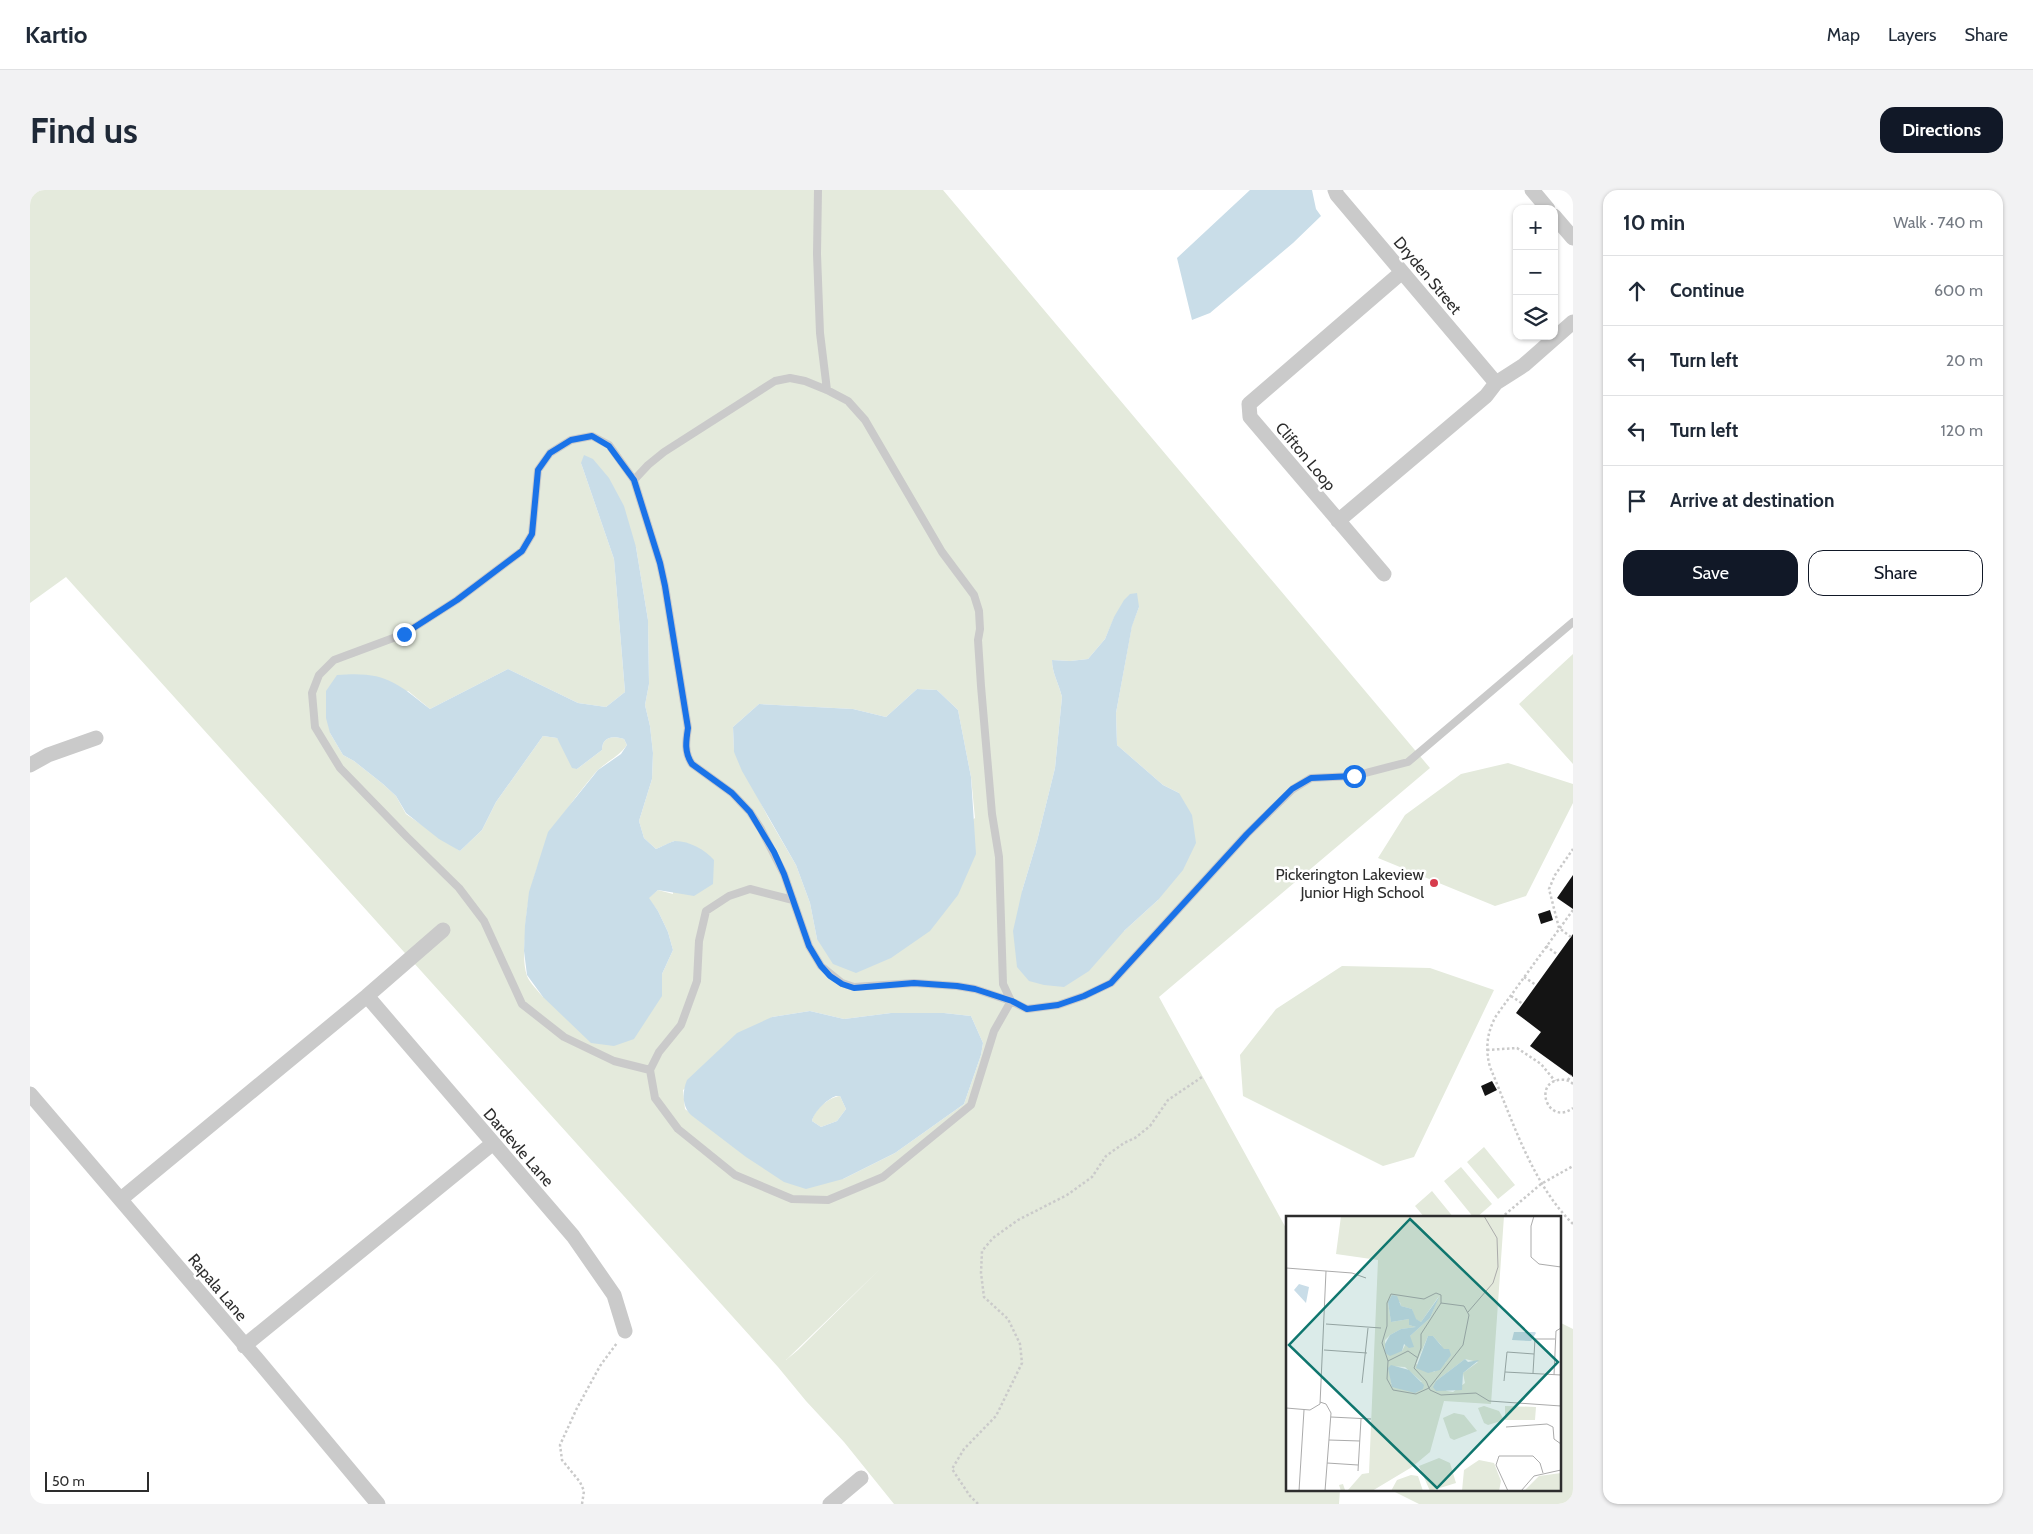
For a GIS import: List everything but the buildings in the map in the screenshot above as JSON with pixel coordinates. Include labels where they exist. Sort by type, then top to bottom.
[{"type":"street","name":"Dryden Street","points":[[1334,190],[1336,195],[1496,383]]},
{"type":"street","points":[[1532,190],[1545,205]]},
{"type":"street","points":[[1558,221],[1573,238]]},
{"type":"street","name":"Clifton Loop","points":[[1338,521],[1250,416],[1249,404],[1402,272]]},
{"type":"street","points":[[1384,574],[1338,521],[1486,396],[1496,383],[1524,365],[1573,322]]},
{"type":"street","points":[[30,765],[48,755],[96,738]]},
{"type":"street","points":[[121,1199],[367,996],[442,930]]},
{"type":"street","name":"Dardevle Lane","points":[[367,996],[492,1144],[574,1236],[614,1296],[625,1331]]},
{"type":"street","name":"Rapala Lane","points":[[30,1094],[378,1504]]},
{"type":"street","points":[[244,1346],[492,1144]]},
{"type":"street","points":[[830,1504],[860,1478]]},
{"type":"lane","points":[[818,190],[820,333],[827,390]]},
{"type":"lane","points":[[634,480],[648,464],[664,452],[774,381],[790,378],[827,390],[848,401],[866,420],[942,552],[974,596],[979,611],[980,629],[978,640],[981,686],[992,814],[999,856],[1004,984],[1012,1001]]},
{"type":"lane","points":[[650,1070],[614,1061],[564,1037],[522,1004],[484,921],[460,888],[340,768],[315,727],[312,693],[319,675],[334,660],[404,634],[457,600],[522,551],[532,534],[538,470],[550,453],[571,440],[592,436],[609,446],[634,480],[658,555],[665,586],[688,728],[685,748],[687,758],[692,764],[732,793],[750,812],[774,852],[809,946],[821,966],[830,976],[842,984],[854,988],[914,983],[942,984],[975,989],[1012,1001],[1027,1009],[1058,1005],[1084,996],[1111,983],[1247,834],[1292,789],[1311,778],[1354,776],[1408,762],[1573,622]]},
{"type":"lane","points":[[793,900],[750,889],[729,896],[706,911],[699,942],[697,981],[681,1025],[659,1052],[650,1070],[655,1098],[678,1129],[735,1175],[792,1199],[828,1200],[883,1177],[971,1105],[994,1031],[1012,1001]]},
{"type":"path","points":[[1571,936],[1559,928],[1549,889],[1555,875],[1573,849]]},
{"type":"path","points":[[1573,910],[1492,1024],[1487,1050],[1490,1067],[1541,1184],[1558,1208],[1573,1224]]},
{"type":"path","points":[[1546,946],[1558,955]]},
{"type":"path","points":[[1524,977],[1536,986]]},
{"type":"path","points":[[1511,996],[1523,1004]]},
{"type":"path","points":[[1487,1050],[1517,1048],[1541,1064],[1555,1081]]},
{"type":"path","points":[[1568,1080],[1571,1075]]},
{"type":"path","points":[[978,1504],[970,1496],[952,1469],[964,1450],[996,1416],[1022,1363],[1020,1344],[1008,1319],[984,1297],[981,1273],[982,1251],[993,1238],[1018,1220],[1067,1195],[1092,1178],[1106,1156],[1150,1126],[1168,1100],[1202,1077]]},
{"type":"path","points":[[1573,1084],[1568,1080],[1555,1081],[1546,1090],[1545,1100],[1551,1109],[1561,1113],[1573,1108]]},
{"type":"path","points":[[1503,1216],[1541,1184],[1573,1166]]},
{"type":"path","points":[[582,1504],[584,1491],[580,1482],[562,1460],[560,1445],[600,1366],[625,1331]]},
{"type":"shaded area","points":[[30,190],[943,190],[1430,768],[1159,997],[1286,1228],[1286,1492],[1340,1492],[1339,1504],[894,1504],[844,1442],[778,1367],[66,577],[30,603]],"holes":[[[581,463],[636,547],[648,620],[649,684],[645,705],[653,753],[652,779],[639,821],[644,838],[656,849],[674,841],[673,894],[658,890],[648,898],[658,911],[668,932],[673,950],[662,974],[662,996],[543,997],[528,979],[524,962],[529,896],[534,877],[549,840],[570,805],[594,774],[627,745],[624,739],[608,738],[604,742],[602,750],[577,769],[557,738],[543,736],[496,802],[482,830],[460,851],[406,814],[396,796],[354,761],[343,755],[330,733],[408,691],[430,709],[508,669],[578,703],[606,707],[625,692],[614,559]],[[1139,607],[1132,625],[1116,713],[1117,745],[1163,785],[1179,793],[1158,900],[1124,931],[1022,891],[1037,841],[1055,768],[1062,697],[1052,660],[1088,659],[1105,639],[1114,618]],[[917,689],[937,690],[958,710],[971,777],[975,818],[817,939],[810,903],[796,865],[768,817],[734,751],[733,727],[759,704],[853,709],[886,717]],[[810,1011],[844,1019],[891,1013],[944,1013],[971,1016],[983,1043],[981,1055],[964,1104],[895,1153],[843,1179],[704,1124],[685,1109],[683,1090],[772,1017]],[[880,1269],[798,1350],[786,1360]]]},
{"type":"shaded area","points":[[1573,654],[1573,764],[1519,704]]},
{"type":"shaded area","points":[[1508,763],[1573,784],[1573,803],[1526,896],[1495,906],[1378,858],[1405,815],[1461,774]]},
{"type":"shaded area","points":[[1342,966],[1430,968],[1494,990],[1414,1157],[1383,1166],[1243,1096],[1240,1055],[1276,1009]]},
{"type":"shaded area","points":[[840,1096],[846,1109],[837,1121],[821,1127],[812,1121],[823,1105],[831,1099]]},
{"type":"shaded area","points":[[1484,1147],[1515,1185],[1498,1199],[1467,1162]]},
{"type":"shaded area","points":[[1461,1167],[1492,1204],[1478,1216],[1472,1216],[1444,1181]]},
{"type":"shaded area","points":[[1432,1191],[1452,1216],[1423,1216],[1415,1206]]},
{"type":"shaded area","points":[[1560,1322],[1573,1329],[1573,1504],[1419,1504],[1395,1492],[1560,1492]]},
{"type":"water","points":[[1250,190],[1312,190],[1316,209],[1321,216],[1293,243],[1210,313],[1192,320],[1177,258]]},
{"type":"water","points":[[584,455],[593,459],[609,478],[624,506],[636,547],[648,620],[649,684],[645,705],[653,753],[652,779],[639,821],[644,838],[656,849],[675,841],[692,844],[714,860],[713,884],[694,896],[658,890],[649,898],[658,911],[668,932],[673,950],[662,974],[662,996],[634,1039],[614,1046],[591,1043],[543,997],[527,975],[524,951],[529,892],[548,832],[598,770],[621,754],[627,745],[624,739],[608,738],[602,746],[602,750],[577,769],[572,768],[557,738],[543,736],[496,802],[482,830],[460,851],[439,839],[406,813],[396,796],[383,784],[354,761],[343,755],[330,733],[326,718],[326,691],[337,675],[366,675],[388,680],[407,691],[430,709],[508,669],[578,703],[606,707],[625,692],[614,559],[581,463]]},
{"type":"water","points":[[1137,593],[1139,607],[1132,626],[1116,713],[1117,745],[1163,785],[1179,793],[1192,815],[1196,843],[1183,870],[1158,900],[1124,931],[1089,971],[1064,987],[1044,985],[1029,981],[1017,967],[1013,931],[1055,768],[1062,697],[1052,660],[1088,659],[1105,639],[1114,617],[1124,600],[1130,594]]},
{"type":"water","points":[[917,689],[937,690],[958,710],[971,777],[976,854],[958,895],[930,931],[891,958],[856,973],[833,964],[817,939],[810,903],[796,865],[742,771],[734,752],[733,727],[759,704],[853,709],[886,717]]},
{"type":"water","points":[[810,1011],[844,1019],[891,1013],[944,1013],[971,1016],[983,1043],[981,1055],[964,1104],[895,1153],[843,1179],[806,1189],[784,1182],[746,1157],[691,1115],[684,1103],[684,1089],[687,1080],[737,1033],[772,1017]],"holes":[[[836,1096],[840,1096],[846,1109],[837,1121],[821,1127],[812,1121],[815,1114],[825,1103]]]},
{"type":"place","name":"Pickerington Lakeview Junior High School","points":[[1434,883]]},
{"type":"route","points":[[404,634],[457,600],[522,551],[532,534],[538,470],[550,453],[571,440],[592,436],[609,446],[634,480],[660,563],[688,728],[685,748],[687,758],[692,764],[732,793],[750,812],[761,828],[784,874],[809,946],[821,966],[830,976],[842,984],[854,988],[914,983],[942,984],[975,989],[1012,1001],[1027,1009],[1058,1005],[1084,996],[1111,983],[1134,960],[1188,897],[1292,789],[1311,778],[1354,776]]}]
